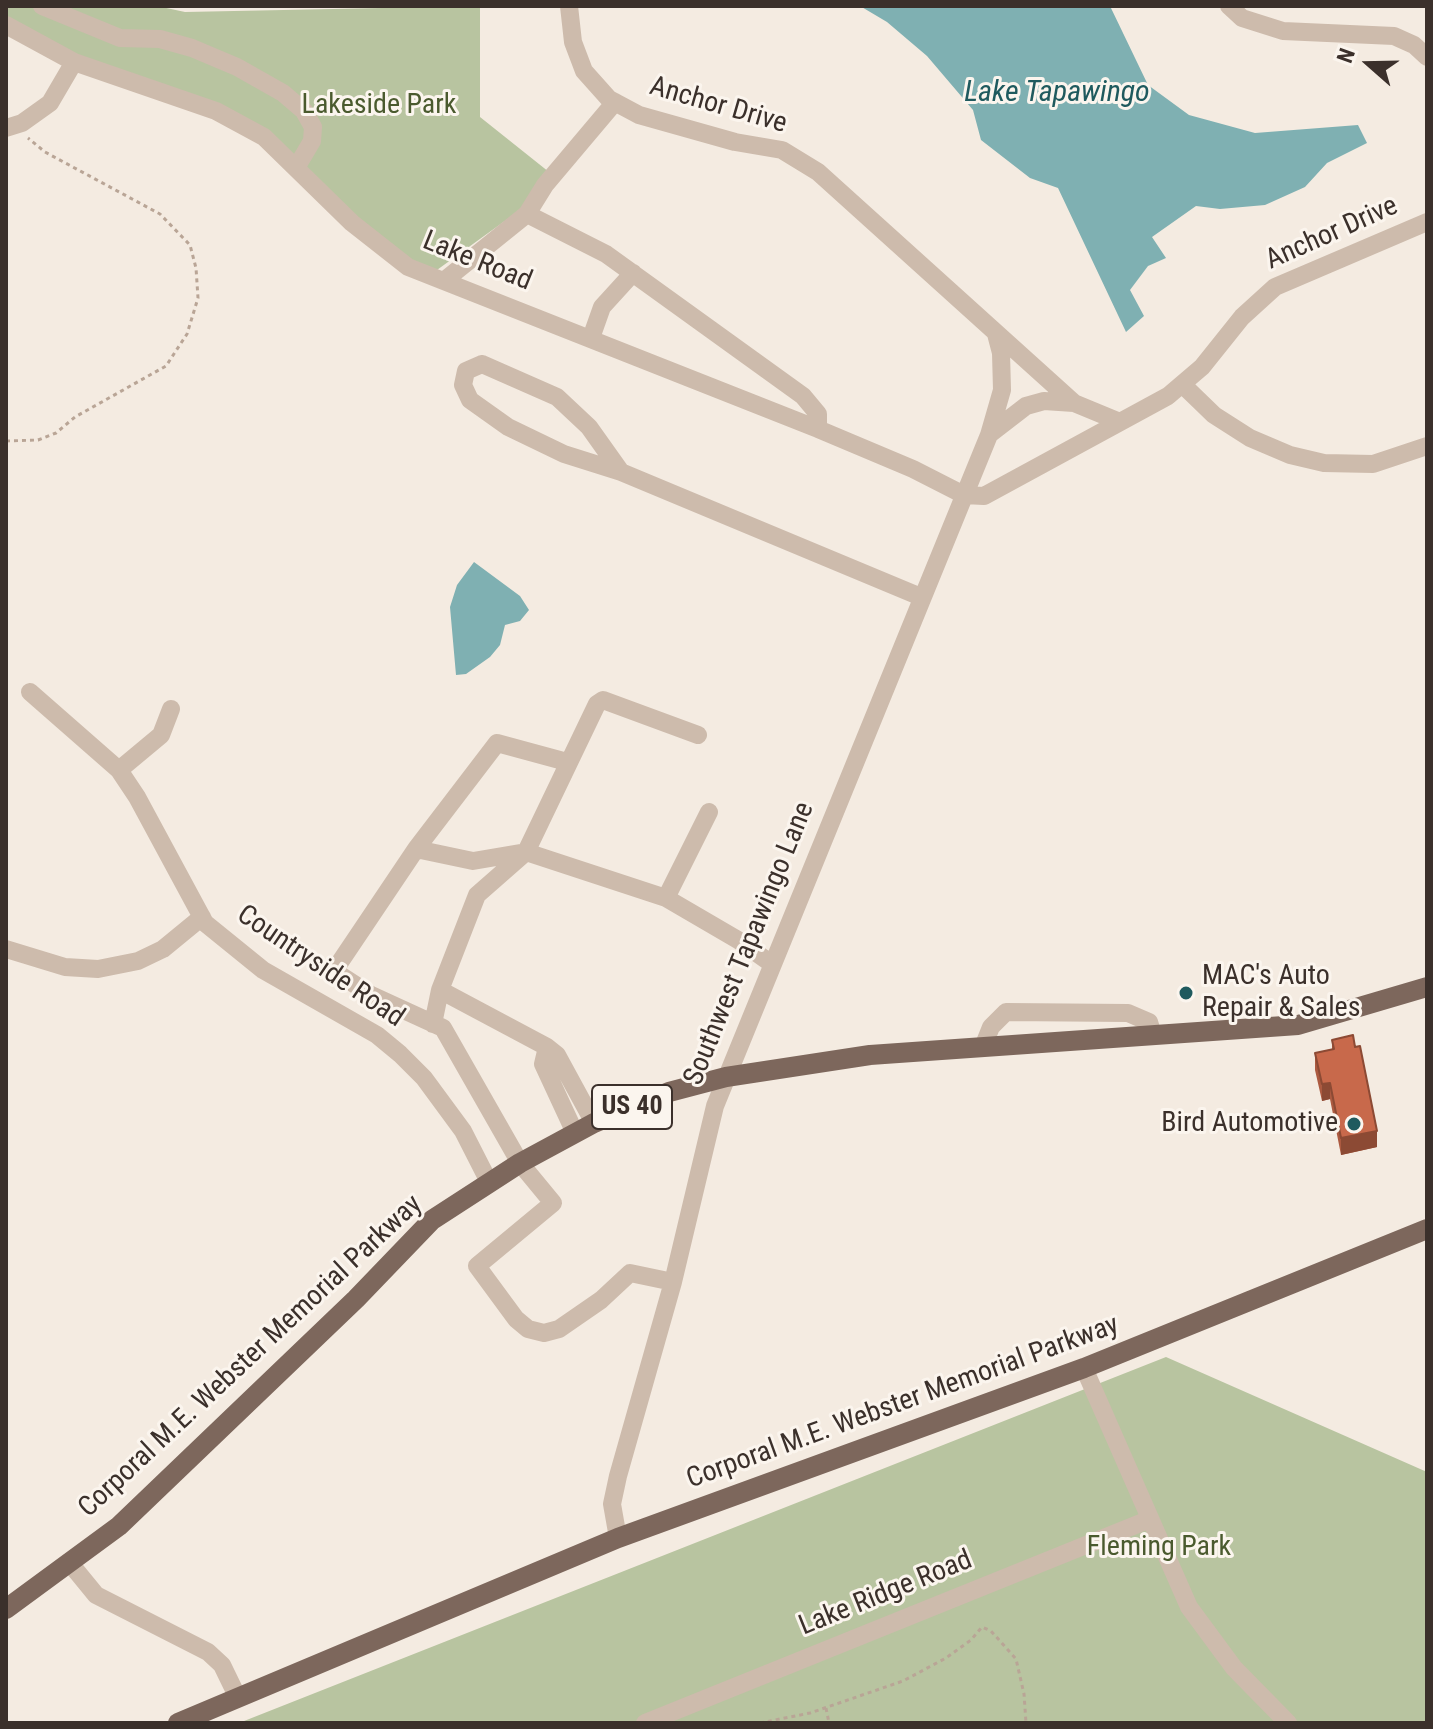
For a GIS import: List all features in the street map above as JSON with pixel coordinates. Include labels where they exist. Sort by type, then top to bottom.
[{"type":"main road","name":"Corporal M.E. Webster Memorial Parkway","points":[[6,1609],[119,1526],[356,1299],[432,1220],[520,1163],[594,1123],[669,1092],[726,1077],[870,1055],[1298,1025],[1427,987]]},
{"type":"main road","name":"Corporal M.E. Webster Memorial Parkway","points":[[178,1723],[618,1538],[1084,1368],[1427,1229]]},
{"type":"street","points":[[42,6],[120,38],[160,39],[192,48],[237,67],[283,93],[304,111],[313,127],[312,141],[296,168]]},
{"type":"street","name":"Anchor Drive","points":[[569,6],[573,42],[584,71],[615,102],[639,115],[735,142],[782,150],[818,172],[1074,403]]},
{"type":"street","points":[[1229,6],[1242,18],[1283,31],[1394,36],[1414,45],[1427,57]]},
{"type":"street","name":"Lake Road","points":[[6,25],[74,62],[216,111],[264,137],[388,253],[408,267],[818,429],[913,469],[964,495]]},
{"type":"street","points":[[14,125],[50,103],[74,62]]},
{"type":"street","points":[[445,280],[527,214],[545,185],[615,102]]},
{"type":"street","points":[[527,214],[606,254],[803,396],[818,414],[818,429]]},
{"type":"street","name":"Anchor Drive","points":[[989,435],[1026,406],[1044,401],[1074,403],[1120,422],[1183,385],[1242,317],[1275,287],[1427,222]]},
{"type":"street","points":[[591,338],[602,307],[633,273]]},
{"type":"street","points":[[989,435],[1002,390],[1001,353],[996,334]]},
{"type":"street","points":[[621,472],[589,427],[557,397],[482,364],[466,371],[463,385],[470,400],[508,427],[564,454],[621,472],[921,597]]},
{"type":"street","points":[[1183,385],[1214,415],[1238,431],[1290,455],[1324,463],[1373,464],[1427,446]]},
{"type":"street","points":[[964,495],[984,496],[1120,422]]},
{"type":"street","name":"Southwest Tapawingo Lane","points":[[618,1538],[612,1504],[618,1476],[673,1282],[715,1106],[989,435]]},
{"type":"street","name":"Countryside Road","points":[[30,692],[119,770],[202,917],[250,961],[377,1035],[400,1054],[424,1078],[463,1131],[489,1182]]},
{"type":"street","points":[[433,1024],[440,990],[477,895],[526,852],[597,704],[603,700],[698,735]]},
{"type":"street","points":[[119,770],[161,735],[171,709]]},
{"type":"street","points":[[567,762],[497,743],[416,849],[334,971],[371,995],[443,1028],[520,1163],[553,1203],[477,1266],[516,1319],[528,1329],[544,1333],[559,1329],[601,1300],[630,1273],[673,1282]]},
{"type":"street","points":[[666,898],[709,812]]},
{"type":"street","points":[[416,849],[473,861],[526,852],[666,898],[738,940],[772,964]]},
{"type":"street","points":[[6,949],[65,967],[98,969],[138,961],[163,949],[202,917]]},
{"type":"street","points":[[440,990],[557,1055],[594,1123]]},
{"type":"street","points":[[983,1047],[991,1027],[1006,1012],[1128,1013],[1149,1022],[1153,1035]]},
{"type":"street","points":[[547,1047],[543,1064],[575,1133]]},
{"type":"street","points":[[1084,1368],[1148,1520],[1189,1607],[1234,1668],[1288,1723]]},
{"type":"street","name":"Lake Ridge Road","points":[[645,1723],[1148,1520]]},
{"type":"street","points":[[69,1562],[96,1595],[208,1652],[222,1665],[238,1698]]},
{"type":"path","points":[[6,441],[38,440],[56,433],[75,417],[166,366],[187,334],[198,298],[196,268],[190,245],[160,214],[45,152],[14,125]]},
{"type":"path","points":[[760,1723],[826,1708],[903,1681],[958,1649],[982,1627],[991,1631],[1016,1659],[1024,1694],[1026,1723]]},
{"type":"path","points":[[826,1708],[829,1723]]},
{"type":"green space","name":"Lakeside Park","points":[[6,6],[157,6],[185,12],[480,6],[480,117],[549,172],[527,205],[430,275],[408,267],[264,137],[6,25]]},
{"type":"green space","name":"Fleming Park","points":[[1166,1357],[1427,1472],[1427,1723],[239,1723]]},
{"type":"water","name":"Lake Tapawingo","points":[[860,6],[1110,6],[1148,85],[1189,115],[1255,133],[1358,125],[1367,143],[1327,163],[1305,187],[1265,205],[1220,209],[1196,206],[1152,237],[1166,258],[1148,266],[1130,290],[1144,316],[1126,332],[1058,188],[1030,178],[981,140],[973,110],[927,56],[887,22]]},
{"type":"water","points":[[474,562],[520,596],[529,610],[520,621],[505,625],[500,645],[490,657],[466,674],[456,675],[450,607],[457,585]]},
{"type":"building","name":"Bird Automotive","points":[[1353,1035],[1355,1047],[1360,1046],[1377,1131],[1341,1138],[1330,1083],[1322,1084],[1315,1053],[1334,1049],[1332,1040]]},
{"type":"place","name":"MAC's Auto Repair & Sales","points":[[1186,993]]},
{"type":"place","name":"Bird Automotive","points":[[1354,1124]]}]
